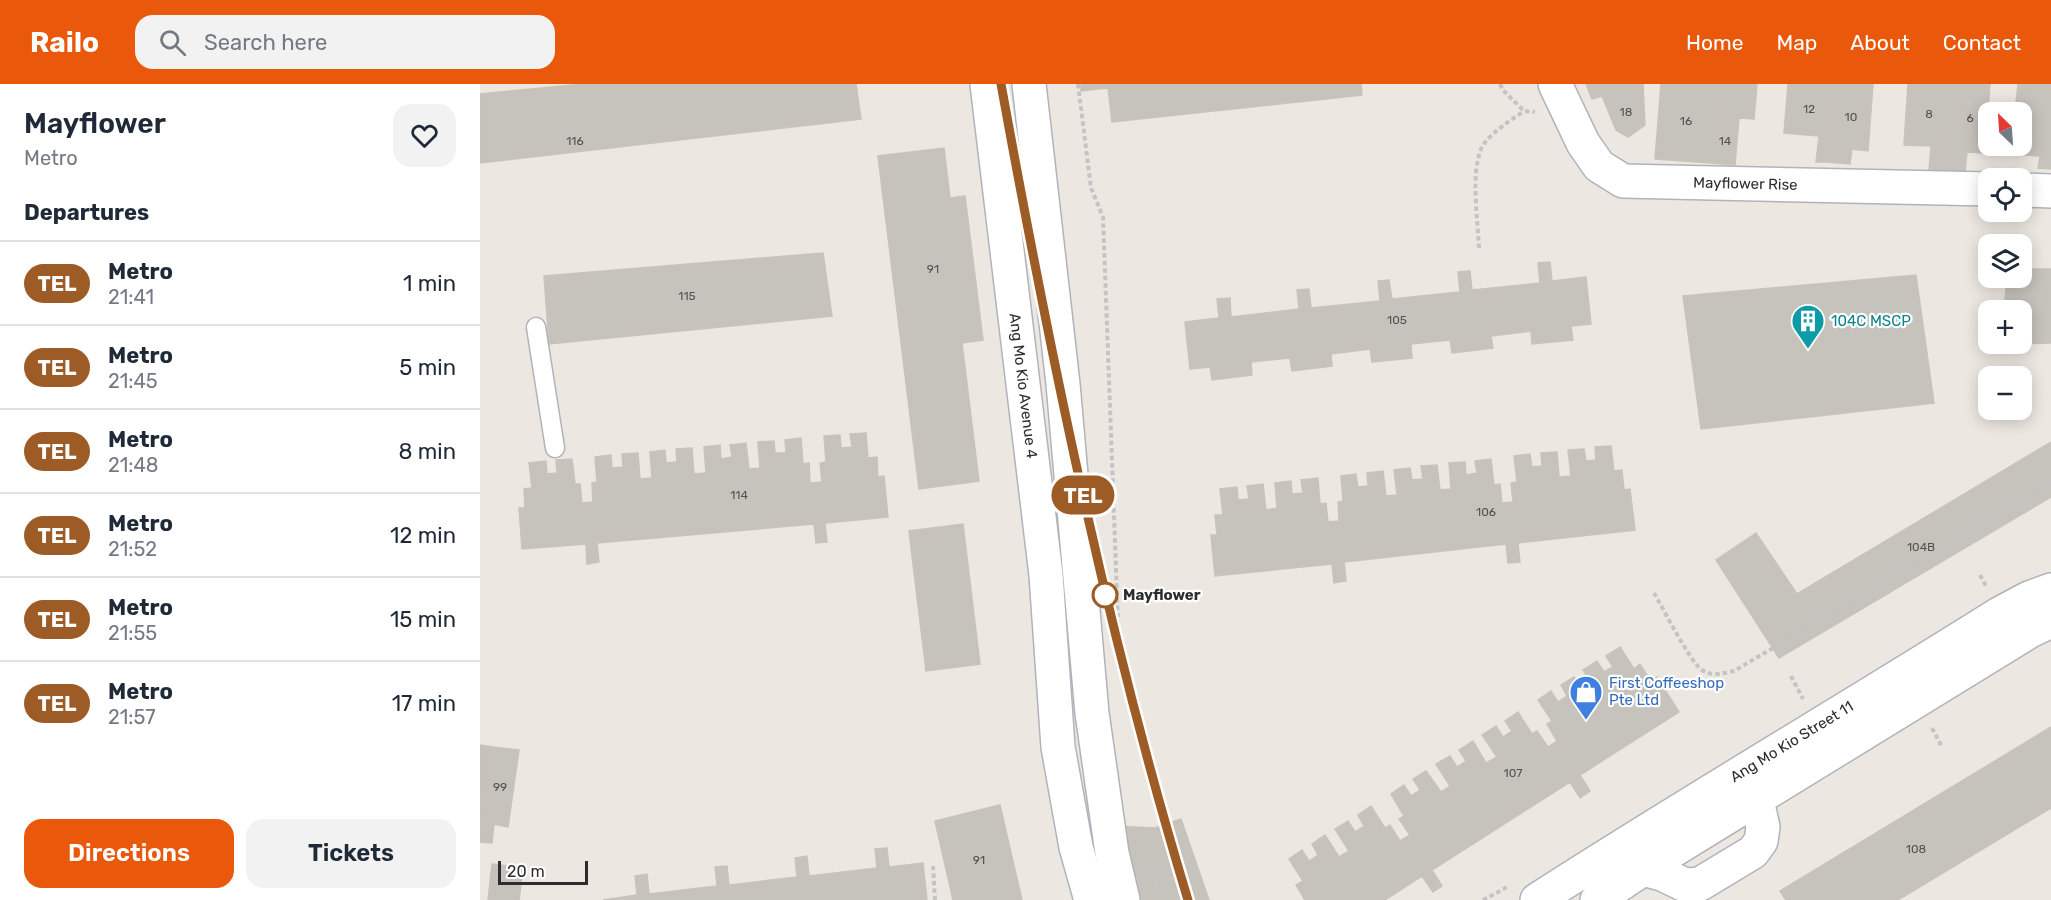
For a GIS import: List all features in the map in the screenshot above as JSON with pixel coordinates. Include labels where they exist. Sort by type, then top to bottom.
[{"type":"street","name":"Ang Mo Kio Avenue 4","points":[[987,84],[1046,575],[1058,747],[1076,847],[1091,900]]},
{"type":"street","points":[[1029,84],[1063,384],[1092,713],[1112,853],[1123,900]]},
{"type":"street","name":"Mayflower Rise","points":[[1555,84],[1583,143],[1599,166],[1623,181],[1978,189]]},
{"type":"street","points":[[2032,190],[2051,191]]},
{"type":"street","name":"Ang Mo Kio Street 11","points":[[1537,900],[1656,824],[1999,614],[2029,598],[2051,590]]},
{"type":"street","name":"Ang Mo Kio Street 11","points":[[1597,900],[1643,869],[1662,874],[1685,885],[1700,884],[1753,852],[1761,841],[1763,826],[1756,800],[2030,631],[2051,621]]},
{"type":"lane","points":[[536,327],[555,448]]},
{"type":"path","points":[[1078,84],[1091,188],[1103,217],[1119,629]]},
{"type":"path","points":[[1479,248],[1476,173],[1482,148],[1492,135],[1524,111]]},
{"type":"path","points":[[1654,593],[1701,670],[1715,675],[1734,671],[2051,484]]},
{"type":"path","points":[[933,866],[935,900]]},
{"type":"building","points":[[583,84],[856,84],[861,119],[480,163],[480,94]]},
{"type":"building","points":[[1081,84],[1361,84],[1362,95],[1112,122],[1108,88],[1081,91]]},
{"type":"building","points":[[1586,84],[1643,84],[1645,125],[1628,137],[1616,130],[1602,96],[1592,99]]},
{"type":"building","points":[[1661,84],[1718,84],[1711,163],[1655,159]]},
{"type":"building","points":[[1718,84],[1757,84],[1754,119],[1739,118],[1735,165],[1711,163]]},
{"type":"building","points":[[1788,84],[1834,84],[1828,162],[1816,162],[1819,136],[1784,133]]},
{"type":"building","points":[[1834,84],[1873,84],[1868,151],[1852,149],[1850,164],[1828,162]]},
{"type":"building","points":[[1908,84],[1955,84],[1949,171],[1929,170],[1931,146],[1904,145]]},
{"type":"building","points":[[1955,84],[1990,84],[1989,102],[1978,102],[1978,153],[1967,152],[1965,172],[1949,171]]},
{"type":"building","points":[[2018,84],[2051,84],[2051,169],[2038,168],[2040,156],[2032,155],[2032,102],[2016,102]]},
{"type":"building","points":[[944,148],[950,198],[965,196],[983,340],[962,343],[979,481],[919,489],[878,156]]},
{"type":"building","points":[[823,253],[832,316],[549,344],[544,276]]},
{"type":"building","points":[[1550,262],[1552,281],[1586,277],[1591,324],[1571,326],[1573,340],[1532,344],[1531,331],[1491,336],[1493,348],[1452,353],[1450,340],[1411,344],[1412,358],[1372,362],[1370,349],[1331,354],[1332,366],[1292,371],[1290,358],[1251,362],[1252,375],[1212,380],[1210,367],[1190,369],[1185,322],[1219,318],[1217,299],[1230,298],[1231,317],[1299,309],[1297,290],[1309,289],[1311,308],[1380,301],[1378,281],[1389,280],[1392,299],[1460,292],[1458,272],[1470,271],[1472,290],[1540,283],[1538,263]]},
{"type":"building","points":[[2032,269],[2051,269],[2051,343],[2032,344],[2032,300],[2005,300],[2006,288],[2032,288]]},
{"type":"building","name":"104C MSCP","points":[[1916,275],[1934,403],[1701,429],[1683,296]]},
{"type":"building","points":[[866,433],[868,458],[877,457],[878,477],[884,476],[888,517],[825,523],[827,542],[816,543],[814,524],[597,543],[599,562],[587,564],[586,544],[522,549],[519,508],[525,508],[524,489],[532,488],[529,463],[546,461],[547,474],[557,473],[556,460],[572,459],[575,484],[580,484],[582,503],[593,502],[592,483],[597,482],[595,457],[611,455],[612,468],[623,467],[622,454],[638,453],[640,479],[652,478],[650,452],[665,450],[666,463],[677,462],[676,449],[692,448],[694,474],[706,473],[704,447],[720,445],[721,459],[732,457],[730,445],[746,443],[749,469],[760,468],[758,442],[774,441],[775,453],[786,453],[785,440],[801,438],[803,464],[809,463],[810,483],[822,482],[820,463],[826,462],[824,436],[840,435],[841,448],[852,447],[850,434]]},
{"type":"building","points":[[2051,442],[2051,497],[1779,658],[1716,560],[1756,533],[1797,594]]},
{"type":"building","points":[[1611,446],[1614,471],[1622,470],[1624,490],[1630,489],[1635,530],[1518,543],[1520,562],[1508,563],[1506,544],[1344,562],[1346,581],[1334,583],[1332,564],[1215,576],[1211,535],[1217,535],[1215,515],[1223,515],[1220,489],[1237,487],[1238,500],[1249,499],[1247,486],[1263,484],[1266,510],[1277,508],[1275,483],[1291,481],[1292,494],[1303,493],[1301,480],[1318,478],[1320,504],[1326,503],[1328,522],[1339,521],[1338,502],[1343,501],[1341,476],[1356,474],[1358,487],[1368,486],[1367,473],[1383,471],[1386,496],[1397,495],[1394,470],[1410,468],[1412,480],[1423,479],[1421,466],[1437,465],[1440,490],[1451,489],[1449,463],[1465,462],[1466,475],[1477,473],[1475,461],[1491,459],[1494,485],[1500,484],[1502,503],[1513,502],[1511,483],[1517,482],[1514,456],[1530,454],[1532,467],[1542,466],[1541,453],[1557,452],[1559,477],[1571,476],[1568,450],[1584,449],[1586,461],[1596,460],[1595,447]]},
{"type":"building","points":[[963,524],[980,664],[926,671],[909,531]]},
{"type":"building","points":[[1620,647],[1634,669],[1640,664],[1651,681],[1657,677],[1679,712],[1580,775],[1590,791],[1580,798],[1570,782],[1432,870],[1442,886],[1433,892],[1422,876],[1385,900],[1305,900],[1296,885],[1303,881],[1289,859],[1302,850],[1309,861],[1318,855],[1312,844],[1325,835],[1339,857],[1349,851],[1335,829],[1348,821],[1355,832],[1364,826],[1358,815],[1371,806],[1385,828],[1390,825],[1400,841],[1410,835],[1399,819],[1404,816],[1391,794],[1404,785],[1411,796],[1420,790],[1413,779],[1426,771],[1441,792],[1450,786],[1436,764],[1450,756],[1457,767],[1466,761],[1459,750],[1473,741],[1486,763],[1497,757],[1482,735],[1496,726],[1503,737],[1512,731],[1505,721],[1518,712],[1532,734],[1537,731],[1548,747],[1557,741],[1547,724],[1552,721],[1538,700],[1551,691],[1558,702],[1567,696],[1561,685],[1574,677],[1588,698],[1597,692],[1583,670],[1597,661],[1604,672],[1613,667],[1606,656]]},
{"type":"building","points":[[2051,727],[2051,808],[1898,900],[1786,900],[1780,891]]},
{"type":"building","points":[[480,745],[493,747],[480,833]]},
{"type":"building","points":[[493,747],[519,750],[508,827],[494,824],[492,843],[480,842],[480,833]]},
{"type":"building","points":[[1000,805],[1022,900],[953,900],[935,821]]},
{"type":"building","points":[[1181,819],[1209,900],[1139,900],[1114,826],[1155,828]]},
{"type":"building","points":[[887,848],[889,867],[923,863],[927,900],[603,900],[637,895],[635,876],[647,874],[649,894],[717,886],[715,867],[727,866],[729,885],[797,877],[795,858],[807,856],[809,876],[877,868],[875,849]]},
{"type":"building","points":[[492,864],[523,868],[519,900],[488,900]]},
{"type":"metro line","name":"TEL","points":[[1001,84],[1062,397],[1099,571],[1188,900]]},
{"type":"place","name":"104C MSCP","points":[[1808,350]]},
{"type":"place","name":"Mayflower","points":[[1105,595]]},
{"type":"place","name":"First Coffeeshop Pte Ltd","points":[[1586,721]]}]
